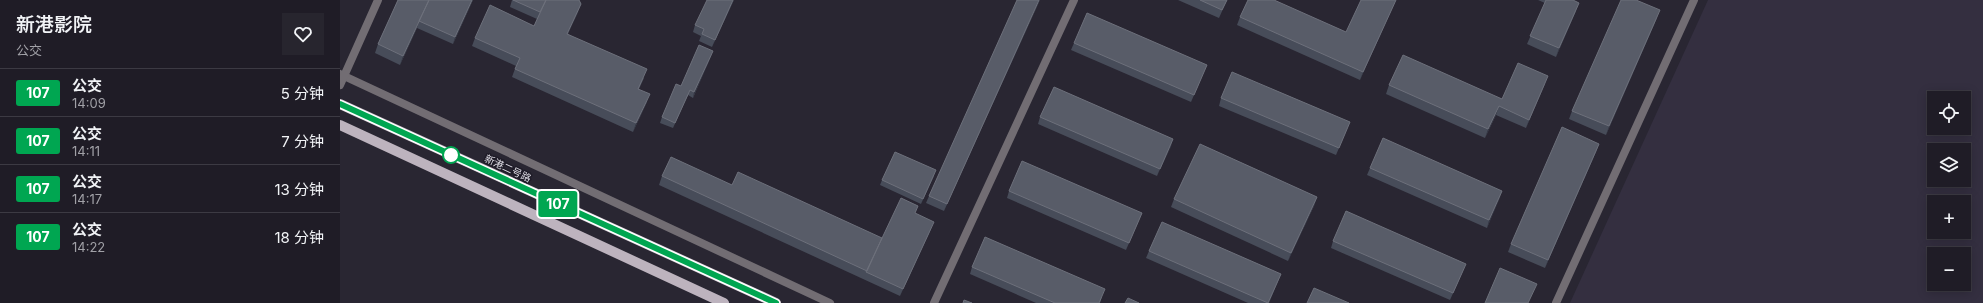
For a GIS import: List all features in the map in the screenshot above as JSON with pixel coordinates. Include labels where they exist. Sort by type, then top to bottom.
[{"type":"main road","name":"新港二号路","points":[[340,104],[776,303]]},
{"type":"main road","points":[[340,125],[724,303]]},
{"type":"street","points":[[340,84],[342,75],[378,0]]},
{"type":"street","points":[[934,303],[1074,0]]},
{"type":"street","points":[[1556,303],[1694,0]]},
{"type":"street","points":[[342,75],[830,303]]},
{"type":"shaded area","points":[[1708,0],[1983,0],[1983,303],[1570,303]]},
{"type":"building","points":[[398,0],[429,0],[403,56],[378,44]]},
{"type":"building","points":[[429,0],[472,0],[455,37],[419,21]]},
{"type":"building","points":[[513,0],[546,0],[540,12]]},
{"type":"building","points":[[546,0],[579,0],[581,4],[567,34],[647,69],[638,89],[650,94],[636,123],[515,69],[520,58],[475,38],[490,5],[534,26]]},
{"type":"building","points":[[707,0],[733,0],[715,40],[702,34],[704,29],[695,25]]},
{"type":"building","points":[[1017,0],[1039,0],[947,204],[929,196]]},
{"type":"building","points":[[1200,0],[1227,0],[1222,10]]},
{"type":"building","points":[[1248,0],[1274,0],[1346,32],[1361,0],[1396,0],[1363,72],[1240,17]]},
{"type":"building","points":[[1546,0],[1573,0],[1579,3],[1559,48],[1530,36]]},
{"type":"building","points":[[1621,0],[1636,0],[1660,10],[1609,126],[1572,111]]},
{"type":"building","points":[[1087,13],[1207,65],[1194,95],[1074,43]]},
{"type":"building","points":[[699,45],[713,51],[694,92],[690,90],[675,123],[662,117],[676,84],[681,86]]},
{"type":"building","points":[[1403,55],[1502,99],[1518,63],[1548,76],[1529,120],[1499,106],[1488,129],[1389,85]]},
{"type":"building","points":[[1232,72],[1350,122],[1339,148],[1221,98]]},
{"type":"building","points":[[1054,87],[1173,139],[1160,169],[1040,117]]},
{"type":"building","points":[[1562,127],[1599,144],[1548,260],[1511,244]]},
{"type":"building","points":[[1383,138],[1502,191],[1489,220],[1370,168]]},
{"type":"building","points":[[1200,144],[1317,197],[1291,253],[1174,199]]},
{"type":"building","points":[[895,152],[936,170],[923,199],[882,180]]},
{"type":"building","points":[[671,157],[732,185],[738,172],[882,238],[867,271],[662,176]]},
{"type":"building","points":[[1022,161],[1142,213],[1129,243],[1009,191]]},
{"type":"building","points":[[901,198],[918,206],[915,213],[934,222],[903,289],[866,272]]},
{"type":"building","points":[[1346,211],[1466,264],[1453,293],[1333,241]]},
{"type":"building","points":[[1162,222],[1281,274],[1268,303],[1149,251]]},
{"type":"building","points":[[985,237],[1105,289],[1099,303],[1055,303],[972,267]]},
{"type":"building","points":[[1500,268],[1537,284],[1528,303],[1485,303]]},
{"type":"building","points":[[1314,288],[1349,303],[1307,303]]},
{"type":"building","points":[[1128,298],[1139,303],[1125,303]]},
{"type":"building","points":[[964,300],[972,303],[963,303]]},
{"type":"bus line","name":"107","points":[[340,104],[776,303]]}]
